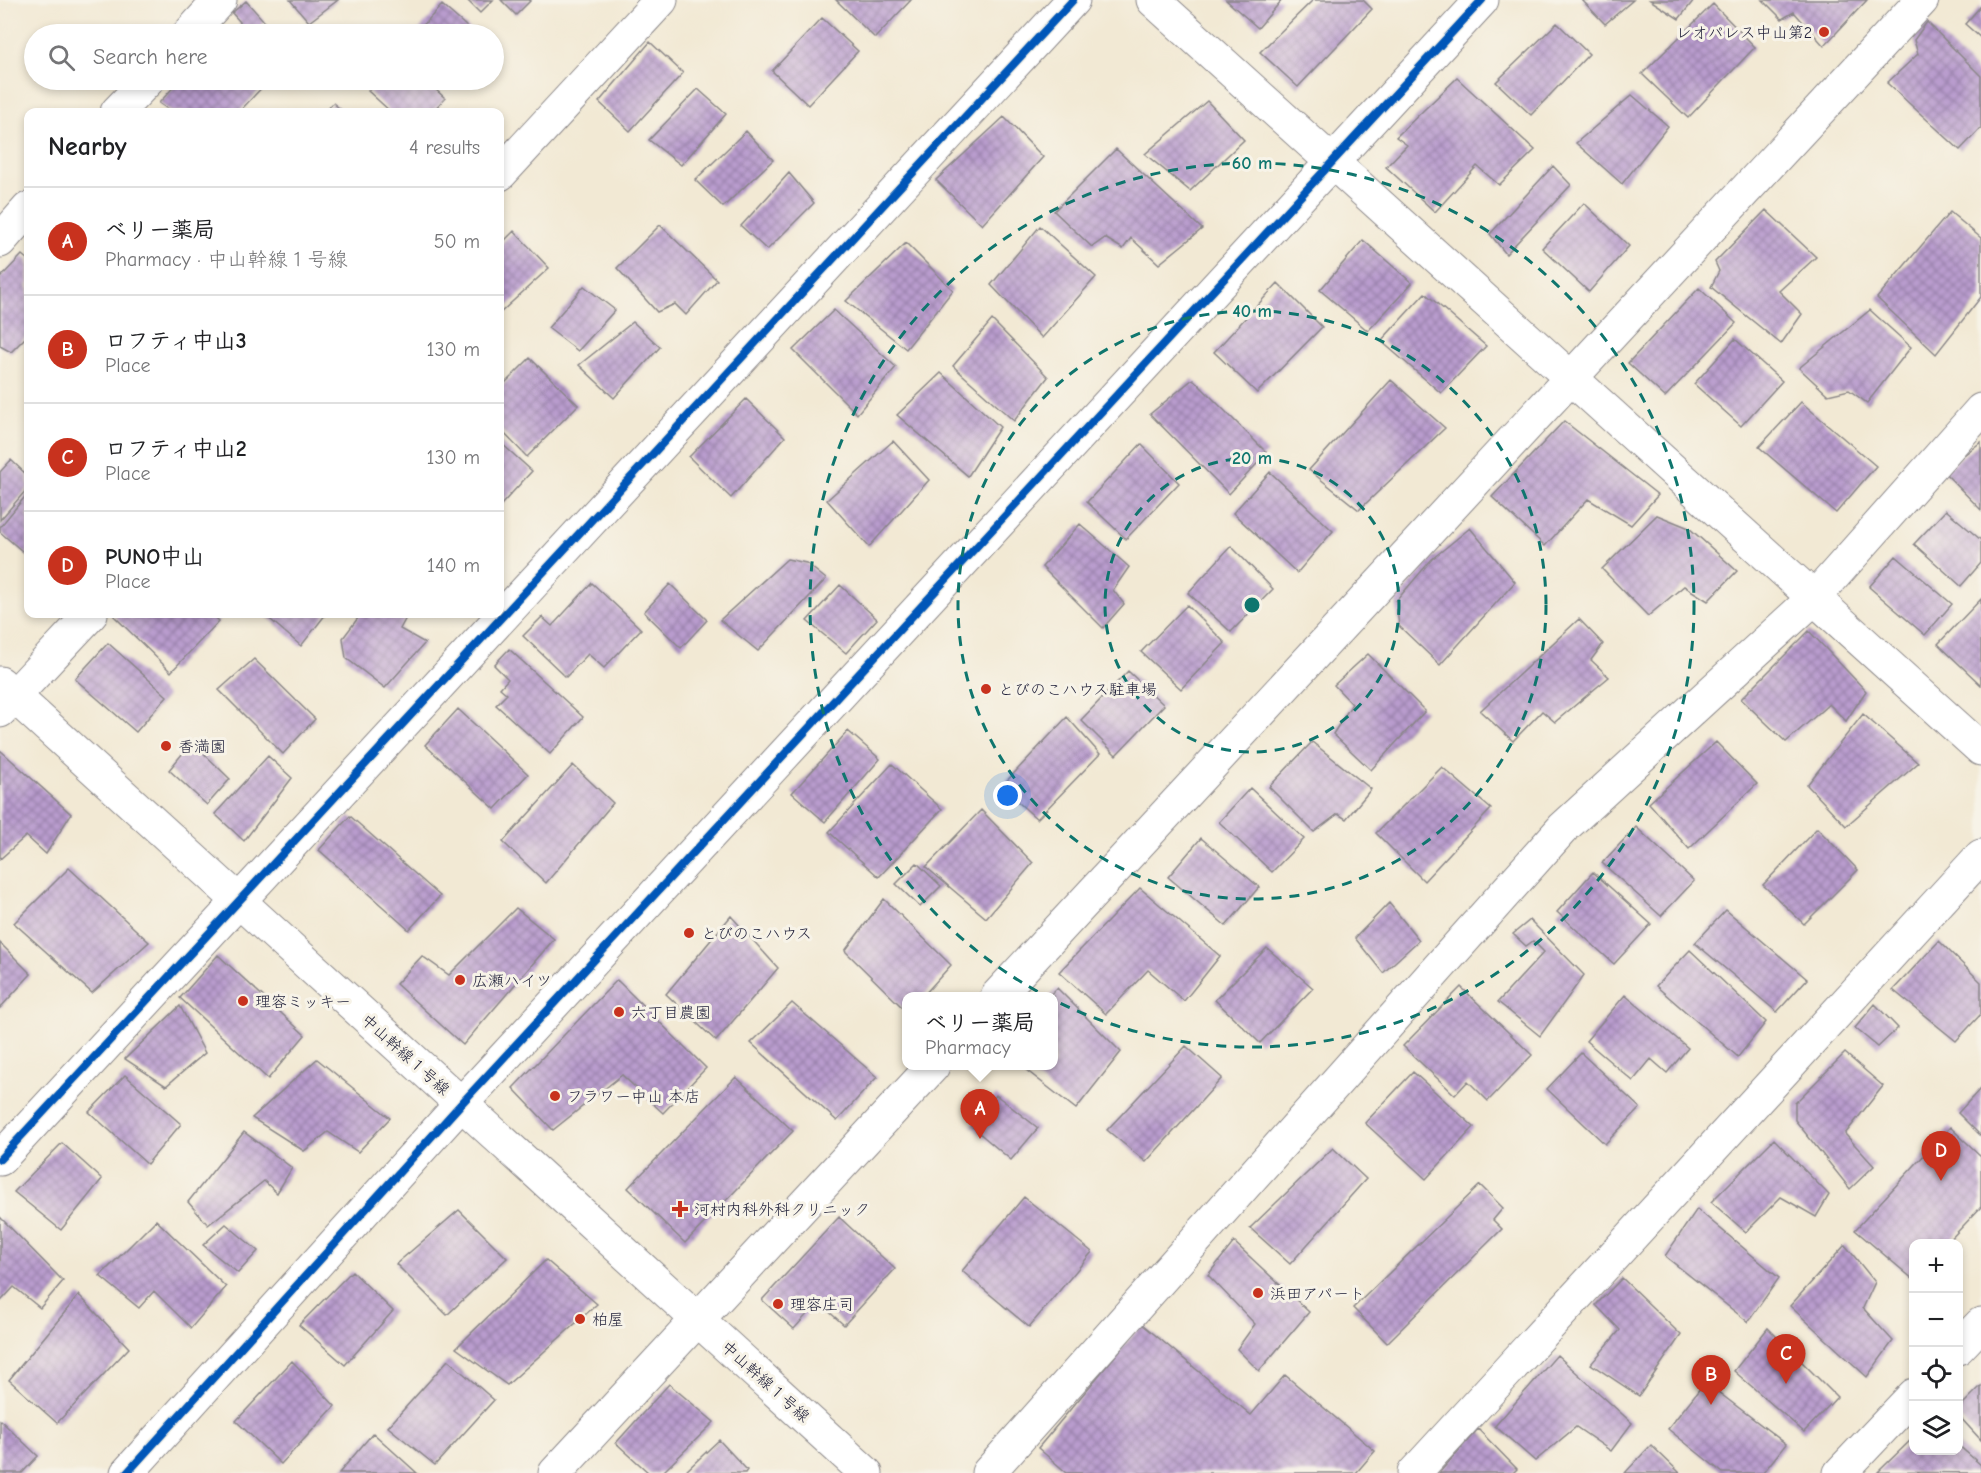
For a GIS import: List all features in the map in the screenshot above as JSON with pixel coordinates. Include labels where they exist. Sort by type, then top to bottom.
[{"type":"street","points":[[198,24],[220,0]]},
{"type":"street","points":[[504,170],[661,0]]},
{"type":"street","points":[[504,615],[1073,0]]},
{"type":"street","points":[[1153,0],[1981,749]]},
{"type":"street","points":[[127,1473],[461,1104],[1482,0]]},
{"type":"street","points":[[1001,992],[1922,0]]},
{"type":"street","points":[[121,108],[138,90]]},
{"type":"street","points":[[0,241],[24,214]]},
{"type":"street","points":[[988,1473],[1563,828],[1814,598],[1981,410]]},
{"type":"street","points":[[5,697],[87,618]]},
{"type":"street","points":[[0,1159],[502,618]]},
{"type":"street","name":"中山幹線１号線","points":[[5,697],[239,902],[866,1473]]},
{"type":"street","points":[[1414,1473],[1981,856]]},
{"type":"street","points":[[555,1473],[928,1070]]},
{"type":"street","points":[[1960,1347],[1981,1324]]},
{"type":"street","points":[[1840,1473],[1909,1400]]},
{"type":"building","points":[[290,0],[338,0],[309,22]]},
{"type":"building","points":[[467,0],[493,0],[480,13]]},
{"type":"building","points":[[501,0],[531,0],[516,15]]},
{"type":"building","points":[[836,0],[911,0],[875,38]]},
{"type":"building","points":[[1226,0],[1282,0],[1258,28]]},
{"type":"building","points":[[1313,0],[1363,0],[1372,9],[1298,87],[1260,52]]},
{"type":"building","points":[[1582,0],[1633,0],[1605,24]]},
{"type":"building","points":[[1650,0],[1694,0],[1679,19]]},
{"type":"building","name":"レオパレス中山第2","points":[[1763,0],[1867,0],[1824,46],[1794,12],[1782,19]]},
{"type":"building","points":[[246,1],[264,21],[262,24],[240,24],[232,13]]},
{"type":"building","points":[[1713,4],[1755,47],[1688,118],[1642,74]]},
{"type":"building","points":[[442,5],[464,24],[424,24]]},
{"type":"building","points":[[1981,6],[1981,38],[1965,24]]},
{"type":"building","points":[[822,18],[858,51],[808,105],[772,71]]},
{"type":"building","points":[[1927,22],[1981,76],[1981,128],[1960,150],[1887,83],[1918,54],[1914,40]]},
{"type":"building","points":[[1557,23],[1589,54],[1531,115],[1496,82]]},
{"type":"building","points":[[650,42],[683,73],[630,131],[599,102]]},
{"type":"building","points":[[1457,78],[1535,150],[1499,185],[1477,166],[1435,212],[1386,167],[1407,145],[1396,137]]},
{"type":"building","points":[[698,89],[726,114],[681,165],[649,140]]},
{"type":"building","points":[[171,90],[260,90],[243,108],[166,108],[159,103]]},
{"type":"building","points":[[436,90],[445,98],[436,108],[387,108],[368,91]]},
{"type":"building","points":[[1632,95],[1668,126],[1622,184],[1576,143]]},
{"type":"building","points":[[1207,101],[1244,140],[1190,191],[1145,154]]},
{"type":"building","points":[[333,103],[339,108],[329,108]]},
{"type":"building","points":[[1004,117],[1043,157],[982,225],[936,180]]},
{"type":"building","points":[[746,131],[773,160],[723,207],[695,180]]},
{"type":"building","points":[[1116,149],[1202,229],[1159,264],[1131,238],[1123,249],[1105,238],[1092,247],[1054,211]]},
{"type":"building","points":[[1553,166],[1571,185],[1506,254],[1490,234]]},
{"type":"building","points":[[789,173],[814,203],[767,250],[741,226]]},
{"type":"building","points":[[1584,203],[1629,246],[1589,292],[1542,248]]},
{"type":"building","points":[[1766,210],[1816,257],[1779,291],[1802,314],[1781,344],[1711,287],[1719,271],[1715,262]]},
{"type":"building","points":[[1950,212],[1981,238],[1981,297],[1936,354],[1877,298]]},
{"type":"building","points":[[660,225],[717,280],[686,315],[675,304],[657,312],[617,268]]},
{"type":"building","points":[[1040,226],[1096,277],[1042,338],[991,285]]},
{"type":"building","points":[[514,231],[549,268],[504,309],[504,241]]},
{"type":"building","points":[[1363,240],[1412,283],[1368,331],[1320,290]]},
{"type":"building","points":[[906,243],[953,290],[906,349],[846,301]]},
{"type":"building","points":[[22,255],[24,257],[24,339],[11,352],[0,346],[0,278]]},
{"type":"building","points":[[1278,283],[1322,327],[1257,393],[1214,352]]},
{"type":"building","points":[[584,286],[615,310],[578,351],[548,328]]},
{"type":"building","points":[[1699,288],[1736,323],[1665,397],[1628,363]]},
{"type":"building","points":[[1425,293],[1486,346],[1441,393],[1381,341]]},
{"type":"building","points":[[834,310],[896,367],[857,414],[793,350]]},
{"type":"building","points":[[1870,310],[1911,347],[1867,403],[1849,390],[1828,395],[1799,368]]},
{"type":"building","points":[[992,320],[1048,377],[1014,421],[953,366]]},
{"type":"building","points":[[633,322],[660,347],[614,398],[579,365]]},
{"type":"building","points":[[1735,339],[1782,381],[1741,426],[1694,384]]},
{"type":"building","points":[[530,358],[578,405],[527,457],[504,433],[504,384]]},
{"type":"building","points":[[941,373],[1000,427],[968,476],[897,415]]},
{"type":"building","points":[[1193,379],[1267,453],[1229,494],[1150,414]]},
{"type":"building","points":[[1391,380],[1445,428],[1359,510],[1309,470]]},
{"type":"building","points":[[746,399],[785,437],[731,498],[689,457]]},
{"type":"building","points":[[1801,402],[1876,466],[1836,513],[1759,447]]},
{"type":"building","points":[[1564,421],[1658,495],[1631,525],[1588,499],[1545,546],[1492,497]]},
{"type":"building","points":[[893,441],[929,480],[869,547],[827,500]]},
{"type":"building","points":[[1981,442],[1981,510],[1943,471]]},
{"type":"building","points":[[1141,444],[1179,483],[1126,539],[1087,502]]},
{"type":"building","points":[[504,446],[532,471],[504,502]]},
{"type":"building","points":[[11,460],[24,472],[24,493],[0,520],[0,472]]},
{"type":"building","points":[[1270,472],[1333,531],[1297,573],[1233,513]]},
{"type":"building","points":[[24,498],[24,553],[0,532],[0,527]]},
{"type":"building","points":[[1946,510],[1981,540],[1981,563],[1961,586],[1914,544]]},
{"type":"building","points":[[1657,515],[1689,528],[1737,571],[1708,601],[1684,586],[1648,616],[1602,569]]},
{"type":"building","points":[[1080,524],[1129,567],[1113,590],[1124,604],[1103,628],[1042,567]]},
{"type":"building","points":[[1470,528],[1515,582],[1440,665],[1399,626],[1396,601],[1432,559]]},
{"type":"building","points":[[1231,546],[1273,589],[1231,632],[1188,593]]},
{"type":"building","points":[[1896,556],[1952,604],[1925,635],[1869,587]]},
{"type":"building","points":[[787,559],[806,563],[826,579],[758,651],[720,620]]},
{"type":"building","points":[[592,583],[641,629],[604,668],[588,654],[566,677],[523,636],[542,617],[552,626]]},
{"type":"building","points":[[670,584],[707,620],[681,648],[644,612]]},
{"type":"building","points":[[840,585],[877,619],[846,653],[807,621]]},
{"type":"building","points":[[1981,599],[1981,685],[1938,644]]},
{"type":"building","points":[[1187,605],[1225,643],[1181,689],[1141,652]]},
{"type":"building","points":[[116,618],[216,618],[219,621],[171,672]]},
{"type":"building","points":[[269,618],[323,618],[301,646]]},
{"type":"building","points":[[358,618],[406,618],[400,629],[425,643],[385,688],[346,658],[343,638]]},
{"type":"building","points":[[1579,619],[1603,644],[1591,660],[1609,677],[1555,722],[1542,711],[1513,741],[1480,711]]},
{"type":"building","points":[[1809,631],[1866,691],[1846,721],[1829,704],[1786,742],[1741,699]]},
{"type":"building","points":[[108,643],[167,696],[136,732],[75,679]]},
{"type":"building","points":[[509,649],[583,717],[550,754],[496,705],[507,694],[500,688],[508,679],[494,665]]},
{"type":"building","points":[[1368,654],[1425,711],[1371,770],[1333,734],[1352,704],[1334,685]]},
{"type":"building","points":[[254,659],[315,719],[283,754],[219,690]]},
{"type":"building","points":[[1128,671],[1164,705],[1116,755],[1081,720]]},
{"type":"building","points":[[458,709],[528,774],[495,809],[425,745]]},
{"type":"building","points":[[1863,714],[1918,763],[1846,826],[1807,785]]},
{"type":"building","points":[[1067,717],[1100,754],[1037,819],[1001,787]]},
{"type":"building","points":[[848,731],[880,759],[825,822],[792,793]]},
{"type":"building","points":[[192,742],[230,779],[207,805],[169,770]]},
{"type":"building","points":[[1312,742],[1371,789],[1346,819],[1338,814],[1314,832],[1269,787]]},
{"type":"building","points":[[1716,742],[1757,784],[1689,849],[1649,803]]},
{"type":"building","points":[[0,750],[71,814],[46,854],[26,836],[0,859]]},
{"type":"building","points":[[268,756],[292,778],[244,841],[215,814]]},
{"type":"building","points":[[892,764],[942,809],[879,877],[829,832]]},
{"type":"building","points":[[573,765],[613,803],[546,883],[503,842]]},
{"type":"building","points":[[1442,767],[1491,809],[1424,881],[1376,833]]},
{"type":"building","points":[[1250,788],[1304,839],[1272,872],[1219,822]]},
{"type":"building","points":[[981,810],[1033,863],[986,918],[926,867]]},
{"type":"building","points":[[350,816],[440,896],[409,930],[319,850]]},
{"type":"building","points":[[1636,827],[1694,881],[1661,916],[1602,863]]},
{"type":"building","points":[[1817,828],[1858,870],[1804,924],[1763,885]]},
{"type":"building","points":[[1201,838],[1259,887],[1226,926],[1168,877]]},
{"type":"building","points":[[917,863],[941,886],[920,907],[896,884]]},
{"type":"building","points":[[69,868],[149,942],[92,993],[14,923]]},
{"type":"building","points":[[1593,872],[1651,924],[1614,964],[1557,912]]},
{"type":"building","points":[[1140,888],[1220,956],[1184,1001],[1148,970],[1106,1014],[1059,972]]},
{"type":"building","points":[[884,899],[951,965],[927,992],[902,992],[902,1007],[845,951]]},
{"type":"building","points":[[1389,903],[1419,940],[1383,973],[1355,938]]},
{"type":"building","name":"広瀬ハイツ","points":[[516,908],[554,939],[463,1045],[396,984],[422,956],[449,975]]},
{"type":"building","points":[[1726,910],[1807,979],[1777,1012],[1695,943]]},
{"type":"building","points":[[731,916],[778,968],[716,1041],[666,994]]},
{"type":"building","points":[[1530,920],[1584,975],[1540,1036],[1498,1002],[1544,952],[1533,941],[1526,946],[1513,934]]},
{"type":"building","points":[[1939,941],[1981,982],[1981,1014],[1956,1041],[1893,990]]},
{"type":"building","points":[[0,943],[31,974],[0,1008]]},
{"type":"building","points":[[1267,948],[1313,988],[1260,1043],[1215,1000]]},
{"type":"building","points":[[1690,950],[1766,1022],[1738,1057],[1656,986]]},
{"type":"building","points":[[218,955],[305,1035],[268,1079],[180,998]]},
{"type":"building","points":[[617,980],[706,1068],[663,1113],[622,1075],[553,1130],[513,1088]]},
{"type":"building","points":[[1461,987],[1532,1055],[1488,1101],[1468,1081],[1455,1095],[1403,1046]]},
{"type":"building","points":[[1057,988],[1121,1052],[1076,1109],[1026,1070],[1058,1070],[1058,992],[1053,992]]},
{"type":"building","points":[[1625,995],[1688,1048],[1667,1073],[1651,1059],[1633,1081],[1586,1041]]},
{"type":"building","points":[[792,1003],[877,1077],[837,1121],[751,1043]]},
{"type":"building","points":[[1875,1004],[1898,1028],[1878,1047],[1855,1028]]},
{"type":"building","points":[[180,1006],[205,1053],[166,1086],[125,1059]]},
{"type":"building","points":[[1186,1046],[1222,1078],[1146,1162],[1107,1130]]},
{"type":"building","points":[[1581,1053],[1640,1108],[1605,1144],[1547,1089]]},
{"type":"building","points":[[1845,1053],[1883,1086],[1845,1134],[1874,1166],[1850,1189],[1795,1120],[1795,1103]]},
{"type":"building","points":[[317,1059],[390,1118],[358,1152],[328,1132],[304,1151],[252,1118]]},
{"type":"building","points":[[1413,1072],[1474,1127],[1426,1179],[1365,1123]]},
{"type":"building","points":[[125,1075],[181,1124],[147,1164],[89,1112]]},
{"type":"building","points":[[736,1077],[793,1131],[685,1243],[628,1188]]},
{"type":"building","points":[[1981,1088],[1981,1136],[1958,1113]]},
{"type":"building","points":[[996,1095],[1038,1128],[1011,1160],[971,1126]]},
{"type":"building","points":[[1950,1127],[1981,1156],[1981,1207],[1951,1239],[1909,1239],[1909,1276],[1855,1230]]},
{"type":"building","points":[[244,1132],[292,1168],[277,1193],[264,1181],[208,1225],[188,1202]]},
{"type":"building","points":[[1774,1139],[1829,1195],[1816,1217],[1781,1197],[1746,1232],[1711,1202]]},
{"type":"building","points":[[62,1143],[102,1179],[61,1230],[14,1192]]},
{"type":"building","points":[[1333,1148],[1366,1179],[1290,1264],[1250,1228]]},
{"type":"building","points":[[1480,1185],[1503,1208],[1493,1220],[1502,1229],[1387,1343],[1353,1308]]},
{"type":"building","points":[[1024,1197],[1092,1252],[1029,1327],[962,1271]]},
{"type":"building","points":[[1697,1209],[1779,1278],[1748,1322],[1665,1256]]},
{"type":"building","points":[[459,1210],[507,1258],[447,1315],[396,1264]]},
{"type":"building","points":[[0,1217],[63,1281],[40,1308],[14,1287],[0,1302]]},
{"type":"building","points":[[839,1217],[895,1269],[844,1325],[818,1302],[794,1329],[762,1300]]},
{"type":"building","points":[[156,1220],[226,1287],[191,1328],[154,1291],[139,1308],[100,1276]]},
{"type":"building","points":[[226,1224],[258,1251],[238,1273],[203,1245]]},
{"type":"building","name":"浜田アパート","points":[[1234,1242],[1309,1312],[1259,1371],[1237,1349],[1255,1324],[1208,1275]]},
{"type":"building","points":[[1845,1245],[1875,1282],[1863,1308],[1893,1341],[1867,1377],[1790,1306]]},
{"type":"building","points":[[546,1260],[597,1304],[507,1385],[456,1348]]},
{"type":"building","points":[[352,1271],[393,1311],[345,1365],[299,1325]]},
{"type":"building","points":[[1622,1278],[1681,1335],[1639,1396],[1591,1364],[1620,1330],[1596,1305]]},
{"type":"building","points":[[79,1295],[129,1348],[57,1423],[9,1380]]},
{"type":"building","points":[[1142,1324],[1251,1415],[1285,1375],[1375,1451],[1356,1473],[1067,1473],[1038,1448]]},
{"type":"building","points":[[1768,1328],[1837,1397],[1804,1432],[1734,1371]]},
{"type":"building","points":[[1557,1355],[1632,1423],[1611,1451],[1576,1427],[1535,1461],[1495,1426]]},
{"type":"building","points":[[448,1360],[494,1400],[435,1465],[388,1427]]},
{"type":"building","points":[[292,1361],[335,1406],[281,1464],[236,1421]]},
{"type":"building","points":[[1705,1382],[1786,1444],[1763,1473],[1723,1473],[1668,1429]]},
{"type":"building","points":[[669,1384],[714,1422],[662,1473],[649,1473],[616,1443]]},
{"type":"building","points":[[1981,1386],[1981,1440],[1963,1420],[1963,1404]]},
{"type":"building","points":[[0,1420],[38,1456],[22,1473],[0,1473]]},
{"type":"building","points":[[1478,1429],[1517,1469],[1513,1473],[1439,1473]]},
{"type":"building","points":[[373,1433],[417,1473],[339,1473]]},
{"type":"building","points":[[719,1440],[747,1470],[745,1473],[684,1473]]},
{"type":"building","points":[[1909,1442],[1909,1455],[1963,1455],[1963,1449],[1981,1465],[1981,1473],[1878,1472]]},
{"type":"building","points":[[1651,1445],[1680,1473],[1625,1473]]},
{"type":"cycle path","points":[[504,615],[1073,0]]},
{"type":"cycle path","points":[[127,1473],[461,1104],[1482,0]]},
{"type":"cycle path","points":[[0,1159],[501,618]]},
{"type":"place","name":"レオパレス中山第2","points":[[1824,32]]},
{"type":"place","name":"とびのこハウス駐車場","points":[[986,689]]},
{"type":"place","name":"香満園","points":[[166,746]]},
{"type":"place","name":"とびのこハウス","points":[[689,933]]},
{"type":"place","name":"広瀬ハイツ","points":[[460,980]]},
{"type":"place","name":"理容ミッキー","points":[[243,1001]]},
{"type":"place","name":"六丁目農園","points":[[619,1012]]},
{"type":"place","name":"フラワー中山 本店","points":[[555,1096]]},
{"type":"place","name":"ベリー薬局","points":[[980,1139]]},
{"type":"place","name":"PUNO中山","points":[[1941,1181]]},
{"type":"place","name":"河村内科外科クリニック","points":[[680,1209]]},
{"type":"place","name":"浜田アパート","points":[[1258,1293]]},
{"type":"place","name":"理容庄司","points":[[778,1304]]},
{"type":"place","name":"柏屋","points":[[580,1319]]},
{"type":"place","name":"ロフティ中山2","points":[[1786,1384]]},
{"type":"place","name":"ロフティ中山3","points":[[1711,1405]]}]
